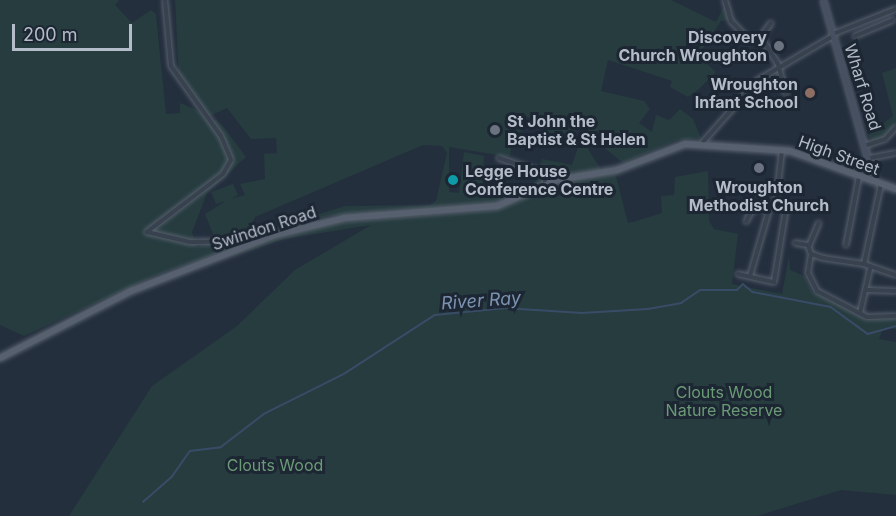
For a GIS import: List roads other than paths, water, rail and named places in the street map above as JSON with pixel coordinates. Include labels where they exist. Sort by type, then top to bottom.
[{"type":"main road","name":"Wharf Road","points":[[823,0],[877,183]]},
{"type":"main road","name":"High Street","points":[[703,140],[783,150],[896,189]]},
{"type":"main road","name":"Swindon Road","points":[[0,358],[115,298],[258,241],[337,219],[483,209],[561,179],[609,171],[703,140]]},
{"type":"street","points":[[165,0],[171,66],[221,136],[231,160],[224,174],[147,232],[190,242],[258,241]]},
{"type":"street","points":[[725,0],[731,21],[750,41]]},
{"type":"street","points":[[703,140],[737,99],[778,64],[833,35],[896,9]]},
{"type":"street","points":[[878,16],[881,25]]},
{"type":"street","points":[[855,36],[893,20]]},
{"type":"street","points":[[771,23],[761,37],[778,64],[786,93]]},
{"type":"street","points":[[867,145],[885,139],[896,126]]},
{"type":"street","points":[[750,276],[769,210],[776,201],[783,150]]},
{"type":"street","points":[[870,158],[896,153]]},
{"type":"street","points":[[499,158],[545,170],[561,179]]},
{"type":"street","points":[[544,186],[545,170]]},
{"type":"street","points":[[846,245],[860,177]]},
{"type":"street","points":[[864,264],[877,183]]},
{"type":"street","points":[[738,274],[774,282],[787,203],[776,201]]},
{"type":"street","points":[[746,222],[752,210],[769,210]]},
{"type":"street","points":[[819,223],[809,246],[812,254],[808,273],[815,289],[870,318],[896,316]]},
{"type":"street","points":[[232,241],[233,250]]},
{"type":"street","points":[[795,243],[809,246]]},
{"type":"street","points":[[812,254],[855,267],[864,264]]},
{"type":"street","points":[[864,264],[870,269],[896,275]]},
{"type":"street","points":[[860,313],[870,269]]},
{"type":"street","points":[[867,290],[896,291]]},
{"type":"waterway","name":"River Ray","points":[[143,502],[171,478],[190,451],[221,447],[264,414],[344,374],[435,315],[506,308],[582,313],[648,309],[681,303],[700,290],[737,290],[743,284],[753,292],[831,307],[868,334],[896,326]]},
{"type":"place","name":"Discovery Church Wroughton","points":[[779,46]]},
{"type":"place","name":"Wroughton Infant School","points":[[810,93]]},
{"type":"place","name":"St John the Baptist & St Helen","points":[[495,130]]},
{"type":"place","name":"Wroughton Methodist Church","points":[[759,168]]},
{"type":"place","name":"Legge House Conference Centre","points":[[453,180]]},
{"type":"park label","name":"Clouts Wood Nature Reserve","points":[[724,401]]},
{"type":"park label","name":"Clouts Wood","points":[[275,465]]}]
